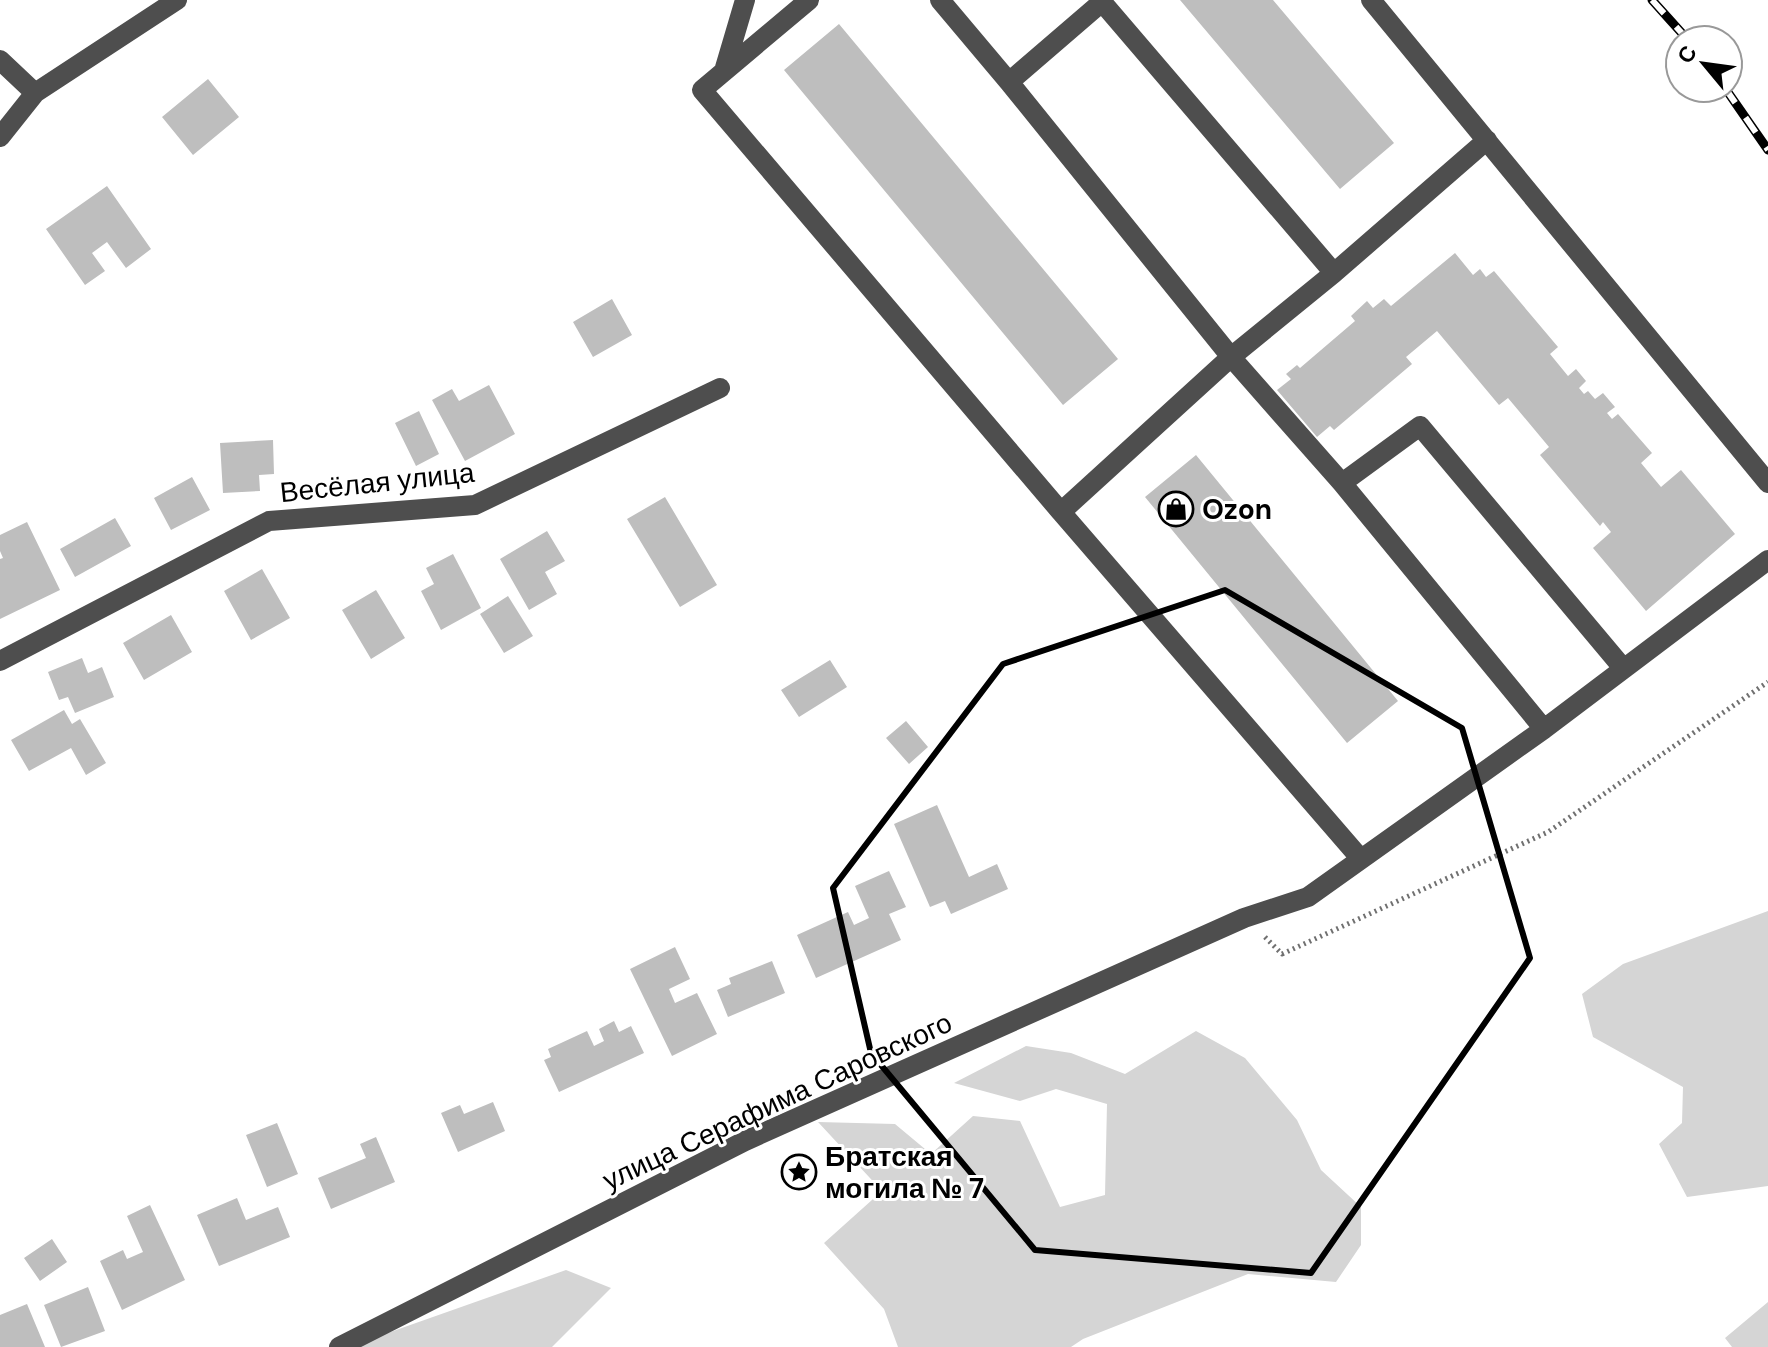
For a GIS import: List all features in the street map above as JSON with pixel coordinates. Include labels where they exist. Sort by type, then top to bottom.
[{"type":"street","points":[[0,137],[35,93],[177,0]]},
{"type":"street","points":[[724,71],[745,0]]},
{"type":"street","points":[[809,0],[702,90],[1360,858]]},
{"type":"street","points":[[940,0],[1231,357],[1342,483],[1544,729]]},
{"type":"street","points":[[1371,0],[1768,483]]},
{"type":"street","points":[[1009,82],[1102,2],[1334,273]]},
{"type":"street","points":[[0,60],[35,93]]},
{"type":"street","points":[[1061,512],[1231,357],[1334,273],[1487,140]]},
{"type":"street","name":"Весёлая улица","points":[[0,661],[269,521],[475,505],[720,388]]},
{"type":"street","points":[[1342,483],[1420,426],[1623,668]]},
{"type":"street","name":"улица Серафима Саровского","points":[[339,1347],[745,1141],[1244,918],[1308,897],[1544,729],[1768,560]]},
{"type":"path","points":[[1244,918],[1282,954],[1548,832],[1768,682]]},
{"type":"highlighted area","points":[[1225,590],[1462,728],[1530,958],[1311,1273],[1035,1250],[871,1053],[833,888],[1003,664]]},
{"type":"shaded area","points":[[1768,911],[1768,1186],[1687,1197],[1659,1144],[1682,1123],[1683,1087],[1593,1037],[1582,994],[1623,964]]},
{"type":"shaded area","points":[[1196,1031],[1245,1058],[1297,1120],[1321,1170],[1361,1207],[1361,1245],[1336,1282],[1248,1274],[1083,1339],[1071,1347],[898,1347],[884,1309],[824,1243],[882,1191],[818,1122],[895,1124],[931,1154],[973,1116],[1020,1121],[1060,1207],[1105,1195],[1107,1104],[1056,1089],[1020,1101],[954,1083],[1026,1046],[1071,1053],[1125,1074]]},
{"type":"shaded area","points":[[566,1270],[611,1288],[552,1347],[348,1347]]},
{"type":"shaded area","points":[[1768,1302],[1768,1347],[1732,1347],[1725,1338]]},
{"type":"building","points":[[1180,0],[1273,0],[1394,143],[1340,189]]},
{"type":"building","points":[[839,24],[1118,359],[1063,405],[784,70]]},
{"type":"building","points":[[208,79],[239,117],[193,155],[162,117]]},
{"type":"building","points":[[107,186],[151,249],[126,268],[107,242],[92,253],[105,271],[85,285],[46,229]]},
{"type":"building","points":[[1455,253],[1473,275],[1480,269],[1486,277],[1494,271],[1558,347],[1550,354],[1568,376],[1576,369],[1586,381],[1579,388],[1584,394],[1588,391],[1595,399],[1603,393],[1615,407],[1607,413],[1612,419],[1618,414],[1652,453],[1641,463],[1661,487],[1681,470],[1735,534],[1646,611],[1593,548],[1611,532],[1603,522],[1600,526],[1540,455],[1549,447],[1508,398],[1499,405],[1437,331],[1406,357],[1412,364],[1334,430],[1330,426],[1317,437],[1277,390],[1291,379],[1286,374],[1297,365],[1300,368],[1355,321],[1351,316],[1367,301],[1373,308],[1384,299],[1391,306]]},
{"type":"building","points":[[612,299],[632,335],[593,357],[573,322]]},
{"type":"building","points":[[489,385],[515,434],[465,461],[432,400],[452,389],[459,401]]},
{"type":"building","points":[[419,411],[439,454],[416,466],[395,423]]},
{"type":"building","points":[[273,440],[274,474],[259,475],[260,491],[223,493],[220,443]]},
{"type":"building","points":[[1196,455],[1398,701],[1347,743],[1145,497]]},
{"type":"building","points":[[192,477],[210,510],[171,530],[154,498]]},
{"type":"building","points":[[665,497],[717,585],[680,607],[627,519]]},
{"type":"building","points":[[115,518],[131,546],[75,577],[60,549]]},
{"type":"building","points":[[27,522],[60,590],[0,619],[0,559],[3,558],[0,535]]},
{"type":"building","points":[[547,531],[565,561],[545,572],[557,594],[529,610],[500,559]]},
{"type":"building","points":[[453,554],[481,608],[441,630],[421,591],[434,584],[426,568]]},
{"type":"building","points":[[262,569],[290,618],[251,640],[224,591]]},
{"type":"building","points":[[376,590],[405,638],[371,659],[342,610]]},
{"type":"building","points":[[508,596],[533,636],[504,653],[480,614]]},
{"type":"building","points":[[171,615],[192,652],[144,680],[123,643]]},
{"type":"building","points":[[82,658],[88,673],[102,667],[114,697],[75,713],[68,697],[59,700],[48,672]]},
{"type":"building","points":[[830,660],[847,687],[799,717],[781,690]]},
{"type":"building","points":[[64,710],[72,724],[80,719],[106,763],[86,775],[71,748],[29,771],[11,740]]},
{"type":"building","points":[[906,721],[928,747],[909,764],[886,738]]},
{"type":"building","points":[[937,805],[969,877],[997,864],[1008,889],[951,914],[945,901],[930,907],[894,824]]},
{"type":"building","points":[[889,871],[906,907],[889,914],[901,940],[816,978],[797,935],[848,912],[854,925],[869,918],[855,886]]},
{"type":"building","points":[[675,947],[690,979],[669,989],[675,1003],[697,993],[717,1034],[672,1056],[630,969]]},
{"type":"building","points":[[772,961],[785,993],[728,1017],[717,990],[731,984],[729,978]]},
{"type":"building","points":[[614,1021],[619,1032],[631,1026],[644,1053],[559,1092],[544,1060],[551,1057],[548,1049],[587,1031],[594,1046],[604,1041],[599,1029]]},
{"type":"building","points":[[493,1102],[505,1131],[458,1152],[441,1113],[460,1105],[464,1114]]},
{"type":"building","points":[[277,1123],[298,1174],[267,1187],[246,1135]]},
{"type":"building","points":[[376,1137],[395,1182],[331,1209],[318,1178],[366,1158],[360,1144]]},
{"type":"building","points":[[237,1198],[246,1220],[278,1207],[290,1237],[219,1266],[197,1215]]},
{"type":"building","points":[[150,1205],[185,1280],[122,1310],[100,1261],[123,1250],[127,1259],[143,1252],[127,1216]]},
{"type":"building","points":[[52,1239],[67,1262],[40,1281],[24,1258]]},
{"type":"building","points":[[88,1287],[105,1331],[61,1347],[44,1305]]},
{"type":"building","points":[[27,1304],[45,1347],[0,1347],[0,1315]]},
{"type":"railway","points":[[1652,0],[1674,24]]},
{"type":"railway","points":[[1736,104],[1768,150]]},
{"type":"place","name":"Ozon","points":[[1176,509]]},
{"type":"place","name":"Братская могила № 7","points":[[799,1172]]}]
